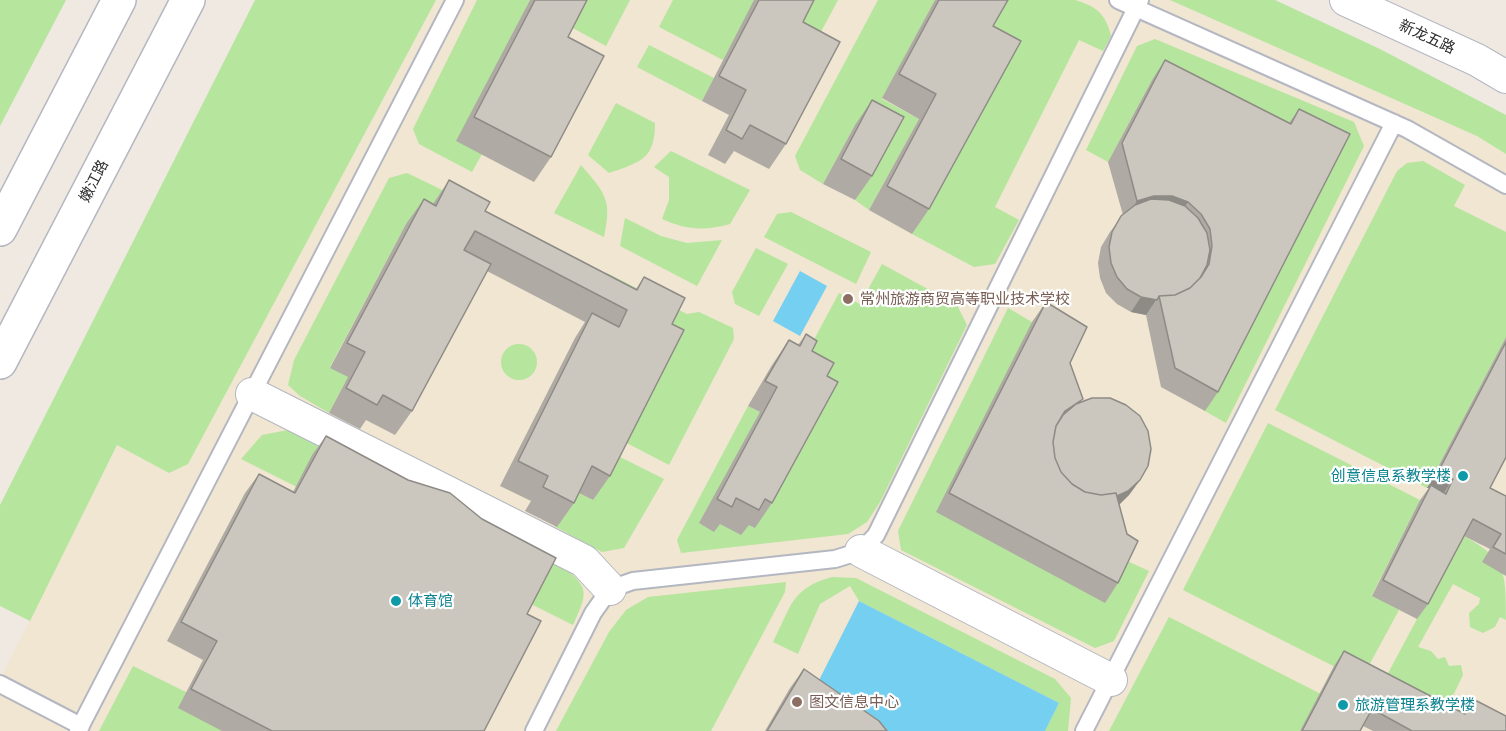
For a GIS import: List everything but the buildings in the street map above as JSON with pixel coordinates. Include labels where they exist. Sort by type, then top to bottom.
[{"type":"main road","points":[[0,229],[119,0]]},
{"type":"main road","name":"嫩江路","points":[[0,362],[188,0]]},
{"type":"street","name":"新龙五路","points":[[1346,0],[1477,60],[1506,77]]},
{"type":"street","points":[[252,394],[584,561],[610,589]]},
{"type":"street","points":[[861,551],[1111,680]]},
{"type":"lane","points":[[0,684],[80,728],[455,0]]},
{"type":"lane","points":[[1118,0],[1138,4],[1394,123],[1464,159],[1506,184]]},
{"type":"lane","points":[[534,731],[593,613],[610,589],[633,581],[835,559],[861,551],[876,535],[1138,4]]},
{"type":"lane","points":[[1084,731],[1394,123]]},
{"type":"shaded area","name":"常州旅游商贸高等职业技术学校","points":[[341,0],[1170,0],[1477,136],[1506,154],[1506,731],[0,731],[0,679]]},
{"type":"green space","points":[[0,0],[66,0],[0,126]]},
{"type":"green space","points":[[255,0],[436,0],[188,464],[169,473],[117,445],[30,621],[0,606],[0,505]]},
{"type":"green space","points":[[477,0],[530,0],[457,141],[482,154],[472,172],[419,144],[413,129]]},
{"type":"green space","points":[[583,0],[630,0],[606,46],[569,26]]},
{"type":"green space","points":[[673,0],[755,0],[723,60],[659,27]]},
{"type":"green space","points":[[810,0],[838,0],[807,58],[785,47]]},
{"type":"green space","points":[[878,0],[935,0],[882,99],[919,119],[869,210],[855,200],[855,125],[823,184],[800,170],[795,156]]},
{"type":"green space","points":[[943,0],[1075,0],[1099,12],[1111,36],[1103,51],[1079,40],[995,207],[1019,220],[995,264],[974,267],[912,234],[1003,66]]},
{"type":"green space","points":[[1170,0],[1275,0],[1380,49],[1506,115],[1506,154],[1477,136]]},
{"type":"green space","points":[[1155,39],[1354,122],[1364,146],[1226,423],[1205,411],[1336,153],[1152,80],[1108,162],[1086,150],[1137,46]]},
{"type":"green space","points":[[649,45],[714,78],[702,101],[637,67]]},
{"type":"green space","points":[[616,103],[655,123],[654,135],[649,152],[644,157],[630,166],[609,173],[588,155]]},
{"type":"green space","points":[[671,151],[750,190],[730,224],[712,228],[696,228],[662,219],[669,200],[669,177],[654,167]]},
{"type":"green space","points":[[1423,161],[1465,185],[1454,206],[1506,232],[1506,337],[1427,488],[1275,410],[1397,171],[1407,163]]},
{"type":"green space","points":[[581,165],[605,198],[607,214],[604,237],[554,213]]},
{"type":"green space","points":[[407,173],[457,197],[406,224],[330,367],[348,377],[329,413],[300,396],[288,385],[294,360],[389,178]]},
{"type":"green space","points":[[791,212],[871,252],[856,284],[764,237],[777,214]]},
{"type":"green space","points":[[625,218],[661,236],[687,243],[722,240],[697,286],[620,246]]},
{"type":"green space","points":[[756,248],[788,264],[759,316],[735,304],[732,292]]},
{"type":"green space","points":[[882,264],[957,305],[967,325],[880,502],[867,522],[848,534],[681,553],[677,540],[748,406],[760,412],[795,375],[839,293],[860,304]]},
{"type":"green space","points":[[607,273],[687,314],[699,312],[733,328],[734,339],[669,465],[623,441],[596,277]]},
{"type":"green space","points":[[1008,308],[1032,322],[1125,560],[1149,571],[1114,641],[1095,648],[901,550],[898,531]]},
{"type":"green space","points":[[519,344],[531,350],[537,362],[531,374],[519,380],[507,374],[501,362],[507,350]]},
{"type":"green space","points":[[1268,423],[1420,500],[1372,595],[1399,610],[1361,680],[1183,590]]},
{"type":"green space","points":[[288,430],[309,437],[559,563],[576,578],[583,590],[582,604],[573,625],[241,459],[262,435]]},
{"type":"green space","points":[[616,455],[664,479],[624,548],[602,552],[554,526],[575,491],[593,500]]},
{"type":"green space","points":[[1462,535],[1487,551],[1500,568],[1504,577],[1506,620],[1500,617],[1495,627],[1483,633],[1470,627],[1469,613],[1479,604],[1480,598],[1453,584],[1418,647],[1431,651],[1438,659],[1445,657],[1449,666],[1461,665],[1463,675],[1440,722],[1379,690]]},
{"type":"green space","points":[[832,577],[856,578],[1055,679],[1071,698],[1068,731],[1045,731],[1059,703],[859,601],[850,586],[820,604],[798,654],[773,642],[789,609],[800,593]]},
{"type":"green space","points":[[786,582],[785,592],[711,731],[556,731],[609,632],[626,610],[648,597]]},
{"type":"green space","points":[[1169,617],[1321,694],[1301,731],[1109,731]]},
{"type":"green space","points":[[133,666],[186,692],[222,731],[99,731]]},
{"type":"water","points":[[800,271],[827,286],[800,336],[773,321]]},
{"type":"water","points":[[859,601],[1059,703],[1045,731],[879,731],[811,696]]},
{"type":"place","name":"常州旅游商贸高等职业技术学校","points":[[848,299]]},
{"type":"place","name":"创意信息系教学楼","points":[[1463,476]]},
{"type":"place","name":"体育馆","points":[[396,601]]},
{"type":"place","name":"图文信息中心","points":[[797,702]]},
{"type":"place","name":"旅游管理系教学楼","points":[[1343,705]]}]
